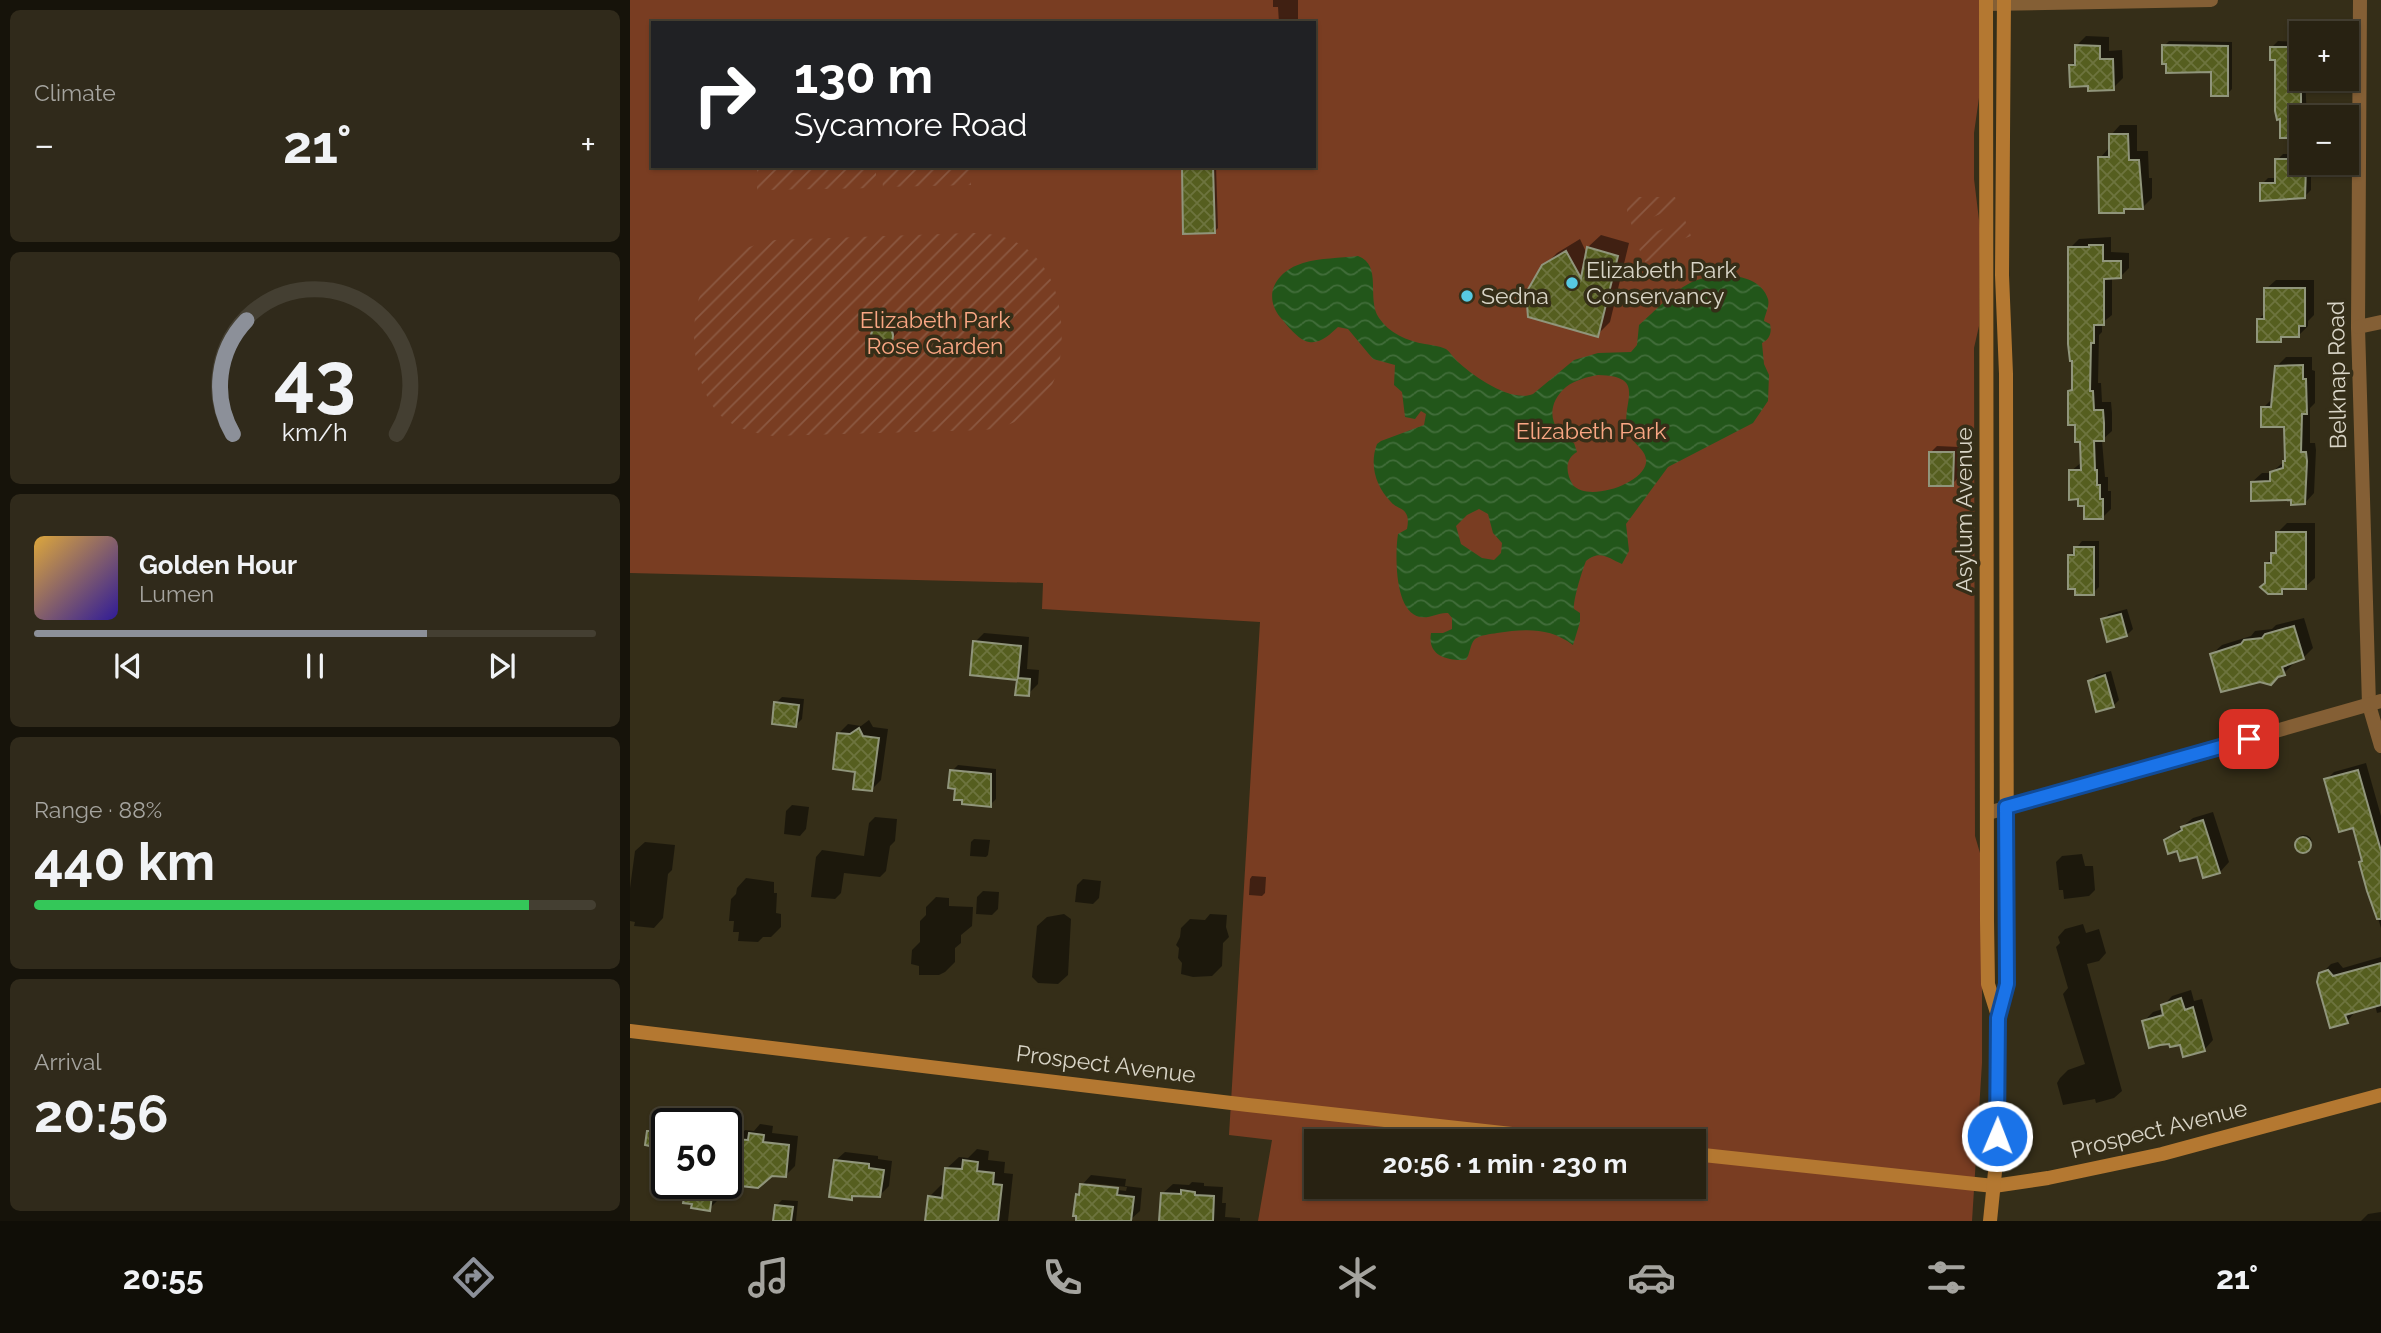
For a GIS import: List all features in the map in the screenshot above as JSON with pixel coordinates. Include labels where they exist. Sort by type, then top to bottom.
[{"type":"main road","name":"Asylum Avenue","points":[[1986,2],[1988,984],[1998,1018]]},
{"type":"main road","name":"Asylum Avenue","points":[[1990,1221],[1994,1186],[1998,1018],[2007,984],[2007,374],[2002,275],[2004,2]]},
{"type":"main road","name":"Prospect Avenue","points":[[630,1031],[1467,1129]]},
{"type":"main road","name":"Prospect Avenue","points":[[1706,1155],[1994,1186],[2048,1178],[2162,1154],[2381,1095]]},
{"type":"street","points":[[1986,2],[2211,0]]},
{"type":"street","name":"Belknap Road","points":[[2360,0],[2358,327],[2375,703],[2381,746]]},
{"type":"street","points":[[2358,327],[2381,322]]},
{"type":"street","points":[[1988,813],[2375,703]]},
{"type":"green space","name":"Elizabeth Park","points":[[630,0],[1980,0],[1979,98],[1974,133],[1974,179],[1980,228],[1979,326],[1974,348],[1975,836],[1982,860],[1982,1063],[1972,1221],[1258,1221],[1272,1140],[1229,1135],[1260,622],[1042,609],[1043,583],[630,573]]},
{"type":"green space","points":[[757,168],[876,168],[876,188],[757,190]]},
{"type":"green space","points":[[881,168],[971,168],[971,185],[883,187]]},
{"type":"green space","points":[[1628,197],[1675,197],[1679,206],[1632,226],[1627,212]]},
{"type":"green space","points":[[1685,220],[1691,236],[1666,245],[1666,257],[1645,262],[1635,240]]},
{"type":"green space","name":"Elizabeth Park Rose Garden","points":[[969,233],[996,235],[1021,245],[1043,265],[1056,293],[1062,333],[1057,373],[1039,405],[1024,417],[984,430],[773,436],[738,427],[719,414],[711,403],[704,389],[696,357],[696,309],[708,279],[735,254],[751,246],[775,240]]},
{"type":"water","points":[[1358,256],[1366,260],[1370,267],[1375,310],[1388,328],[1412,341],[1446,349],[1482,380],[1514,395],[1533,394],[1574,360],[1598,353],[1631,352],[1637,345],[1639,325],[1683,287],[1699,279],[1722,276],[1745,278],[1763,290],[1768,299],[1764,321],[1770,324],[1771,330],[1769,337],[1762,343],[1764,364],[1769,375],[1768,401],[1753,423],[1668,467],[1626,524],[1629,551],[1622,564],[1601,555],[1586,561],[1575,599],[1574,609],[1580,613],[1580,622],[1573,645],[1546,632],[1507,632],[1475,639],[1466,660],[1446,658],[1440,656],[1432,647],[1431,633],[1443,633],[1452,629],[1452,618],[1448,613],[1420,617],[1411,613],[1405,605],[1398,581],[1397,555],[1398,534],[1407,529],[1408,518],[1381,490],[1375,475],[1374,460],[1377,444],[1424,425],[1426,414],[1421,411],[1415,419],[1405,417],[1402,392],[1394,385],[1395,365],[1373,359],[1348,329],[1338,327],[1321,340],[1305,341],[1280,317],[1272,300],[1275,284],[1294,267],[1316,260]],"holes":[[[1598,375],[1623,380],[1628,386],[1628,432],[1645,454],[1646,463],[1642,471],[1625,484],[1613,489],[1590,492],[1580,490],[1571,481],[1568,463],[1577,452],[1574,443],[1555,425],[1553,410],[1559,394],[1566,387],[1573,382]],[[1479,509],[1488,514],[1493,533],[1502,543],[1501,553],[1494,560],[1482,558],[1461,544],[1456,526],[1467,515]]]},
{"type":"building","points":[[2075,45],[2100,46],[2100,59],[2113,59],[2114,90],[2088,91],[2088,86],[2070,87],[2069,65],[2075,65]]},
{"type":"building","points":[[2162,45],[2228,46],[2228,96],[2211,96],[2211,72],[2166,73],[2166,64],[2162,64]]},
{"type":"building","points":[[2270,47],[2289,47],[2289,91],[2301,91],[2301,105],[2289,105],[2289,138],[2280,138],[2280,119],[2277,120],[2275,111],[2275,60],[2270,60]]},
{"type":"building","points":[[2109,134],[2128,134],[2129,160],[2139,160],[2143,209],[2124,209],[2124,213],[2099,213],[2098,157],[2109,157]]},
{"type":"building","points":[[2275,159],[2289,159],[2289,175],[2306,175],[2305,198],[2260,201],[2260,183],[2275,183]]},
{"type":"building","points":[[1182,168],[1213,168],[1215,233],[1183,234]]},
{"type":"building","points":[[2103,245],[2103,261],[2121,261],[2121,278],[2104,279],[2104,325],[2094,325],[2094,343],[2091,343],[2090,391],[2093,391],[2094,410],[2103,410],[2104,423],[2104,441],[2094,441],[2095,470],[2097,485],[2100,485],[2100,499],[2103,499],[2103,519],[2084,519],[2084,506],[2078,506],[2078,499],[2069,500],[2069,470],[2081,470],[2080,442],[2075,442],[2075,425],[2068,425],[2068,391],[2072,390],[2072,361],[2068,344],[2068,247]]},
{"type":"building","name":"Elizabeth Park Conservancy","points":[[1587,247],[1618,256],[1598,337],[1528,317],[1526,293],[1542,265],[1566,251],[1581,278]]},
{"type":"building","points":[[2264,288],[2305,288],[2305,326],[2299,326],[2299,337],[2281,337],[2281,342],[2257,342],[2257,319],[2264,319]]},
{"type":"building","points":[[882,325],[892,332],[893,336],[886,346],[882,347],[872,340],[871,336],[878,326]]},
{"type":"building","points":[[2303,365],[2307,414],[2302,414],[2301,452],[2306,452],[2307,461],[2305,504],[2291,505],[2291,500],[2251,501],[2251,482],[2270,481],[2270,472],[2283,468],[2285,461],[2284,427],[2261,427],[2261,407],[2271,407],[2275,366]]},
{"type":"building","points":[[1929,452],[1954,452],[1953,486],[1929,486]]},
{"type":"building","points":[[2276,532],[2306,532],[2306,589],[2282,589],[2282,594],[2268,594],[2260,587],[2265,583],[2265,563],[2271,563],[2271,553],[2276,553]]},
{"type":"building","points":[[2074,547],[2094,547],[2094,595],[2075,595],[2075,589],[2068,589],[2068,555],[2074,555]]},
{"type":"building","points":[[2121,614],[2127,636],[2107,642],[2101,619]]},
{"type":"building","points":[[2294,626],[2304,659],[2282,667],[2285,675],[2278,677],[2271,685],[2260,682],[2221,692],[2210,654],[2241,644],[2244,640],[2262,638],[2265,634]]},
{"type":"building","points":[[973,641],[1021,646],[1018,678],[1030,679],[1029,696],[1015,695],[1017,680],[970,675]]},
{"type":"building","points":[[2105,675],[2114,707],[2096,712],[2088,681]]},
{"type":"building","points":[[774,702],[799,705],[796,727],[772,724]]},
{"type":"building","points":[[859,728],[863,736],[879,738],[872,791],[853,789],[855,772],[833,769],[837,733],[850,734]]},
{"type":"building","points":[[950,770],[991,774],[991,807],[962,804],[962,800],[954,800],[955,789],[948,788]]},
{"type":"building","points":[[2358,770],[2381,851],[2381,919],[2377,919],[2367,891],[2353,828],[2339,832],[2324,779]]},
{"type":"building","points":[[2203,820],[2220,873],[2203,878],[2197,857],[2180,861],[2177,851],[2168,854],[2164,840],[2182,830],[2181,827]]},
{"type":"building","points":[[2300,837],[2306,837],[2311,845],[2309,851],[2300,853],[2295,848],[2295,842]]},
{"type":"building","points":[[2381,963],[2381,1005],[2345,1015],[2348,1023],[2330,1028],[2317,982],[2319,973],[2328,970],[2333,976]]},
{"type":"building","points":[[2181,998],[2185,1010],[2193,1007],[2205,1051],[2183,1057],[2180,1045],[2149,1048],[2142,1021],[2163,1015],[2161,1005]]},
{"type":"building","points":[[647,1131],[651,1131],[651,1146],[645,1145]]},
{"type":"building","points":[[749,1133],[764,1135],[763,1142],[789,1145],[786,1177],[772,1176],[758,1188],[742,1186],[742,1140],[748,1140]]},
{"type":"building","points":[[834,1160],[869,1164],[869,1168],[884,1170],[880,1197],[852,1196],[852,1200],[829,1197]]},
{"type":"building","points":[[963,1160],[978,1162],[977,1171],[994,1173],[993,1184],[1002,1185],[998,1221],[925,1221],[928,1196],[942,1198],[945,1168],[962,1169]]},
{"type":"building","points":[[1080,1184],[1118,1188],[1117,1195],[1134,1197],[1131,1221],[1076,1221],[1076,1216],[1073,1216]]},
{"type":"building","points":[[1181,1190],[1195,1192],[1195,1195],[1214,1196],[1213,1221],[1159,1221],[1161,1193],[1181,1194]]},
{"type":"building","points":[[684,1199],[712,1199],[710,1211],[691,1208],[692,1204],[683,1203]]},
{"type":"building","points":[[775,1205],[793,1207],[791,1221],[773,1221]]},
{"type":"place","name":"Elizabeth Park Conservancy","points":[[1572,283]]},
{"type":"place","name":"Sedna","points":[[1467,296]]},
{"type":"route","points":[[1997,1136],[1998,1018],[2007,984],[2006,807],[2249,739]]}]
